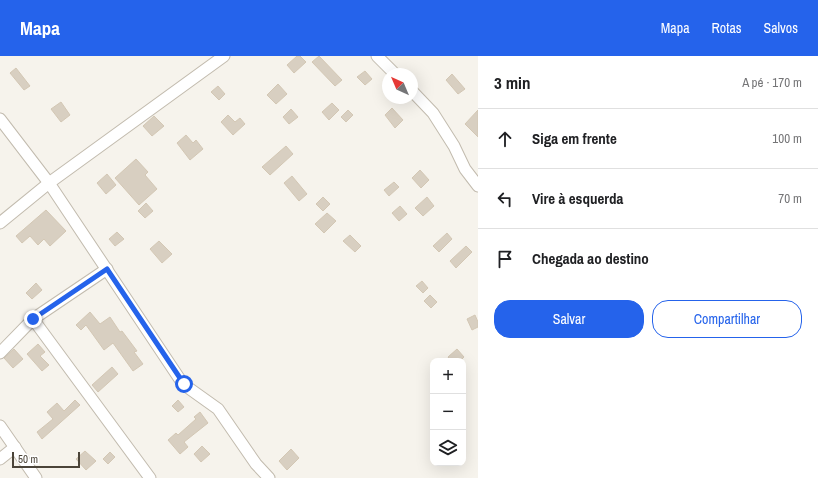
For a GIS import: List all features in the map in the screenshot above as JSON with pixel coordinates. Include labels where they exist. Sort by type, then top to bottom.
[{"type":"street","points":[[0,223],[49,183],[224,56]]},
{"type":"street","points":[[377,56],[389,68]]},
{"type":"street","points":[[418,97],[433,113],[454,146],[465,169],[478,186]]},
{"type":"street","points":[[0,119],[49,183],[184,384],[218,409],[256,464],[269,478]]},
{"type":"street","points":[[0,353],[33,319],[107,269]]},
{"type":"street","points":[[33,319],[150,478]]},
{"type":"street","points":[[0,426],[36,478]]},
{"type":"street","points":[[0,459],[15,447]]},
{"type":"building","points":[[297,56],[300,56],[306,62],[294,73],[287,65]]},
{"type":"building","points":[[319,56],[342,80],[335,86],[312,62]]},
{"type":"building","points":[[16,68],[30,86],[24,90],[10,73]]},
{"type":"building","points":[[365,71],[372,79],[365,85],[357,77]]},
{"type":"building","points":[[452,74],[465,89],[458,94],[446,80]]},
{"type":"building","points":[[278,84],[287,94],[276,104],[267,95]]},
{"type":"building","points":[[218,86],[225,94],[219,100],[211,92]]},
{"type":"building","points":[[61,102],[70,115],[61,122],[51,109]]},
{"type":"building","points":[[332,103],[339,110],[329,120],[322,112]]},
{"type":"building","points":[[392,108],[403,120],[395,128],[385,115]]},
{"type":"building","points":[[291,109],[298,117],[289,124],[283,117]]},
{"type":"building","points":[[348,110],[353,115],[346,122],[341,117]]},
{"type":"building","points":[[478,110],[478,137],[465,124]]},
{"type":"building","points":[[228,115],[235,122],[240,118],[245,124],[233,135],[221,122]]},
{"type":"building","points":[[154,116],[164,126],[152,136],[143,126]]},
{"type":"building","points":[[186,135],[193,143],[196,140],[203,149],[190,160],[177,143]]},
{"type":"building","points":[[286,146],[293,154],[270,175],[262,167]]},
{"type":"building","points":[[136,159],[148,172],[145,175],[157,189],[139,205],[115,178]]},
{"type":"building","points":[[420,170],[429,180],[421,188],[412,178]]},
{"type":"building","points":[[107,174],[116,185],[106,194],[97,183]]},
{"type":"building","points":[[292,176],[307,194],[299,201],[284,183]]},
{"type":"building","points":[[394,182],[399,187],[389,196],[384,190]]},
{"type":"building","points":[[323,197],[330,204],[323,211],[316,204]]},
{"type":"building","points":[[427,197],[434,206],[423,216],[415,208]]},
{"type":"building","points":[[146,203],[153,211],[145,218],[138,211]]},
{"type":"building","points":[[400,206],[407,214],[399,221],[392,213]]},
{"type":"building","points":[[46,210],[66,231],[50,246],[44,239],[38,245],[30,236],[22,243],[16,236]]},
{"type":"building","points":[[327,213],[336,221],[324,233],[315,224]]},
{"type":"building","points":[[117,232],[124,239],[115,246],[109,239]]},
{"type":"building","points":[[447,233],[452,239],[439,252],[433,246]]},
{"type":"building","points":[[350,235],[361,246],[355,252],[343,241]]},
{"type":"building","points":[[159,241],[172,254],[162,263],[150,249]]},
{"type":"building","points":[[466,246],[472,252],[456,268],[450,261]]},
{"type":"building","points":[[422,281],[428,288],[423,293],[416,286]]},
{"type":"building","points":[[36,283],[42,290],[32,299],[26,293]]},
{"type":"building","points":[[430,295],[437,302],[431,308],[424,301]]},
{"type":"building","points":[[90,312],[100,324],[110,317],[120,332],[122,331],[137,351],[134,352],[143,364],[133,371],[113,343],[104,350],[86,325],[81,330],[76,325]]},
{"type":"building","points":[[475,315],[478,322],[478,327],[472,330],[467,319]]},
{"type":"building","points":[[38,344],[45,352],[40,356],[49,365],[42,371],[27,354]]},
{"type":"building","points":[[14,349],[23,359],[13,368],[4,358]]},
{"type":"building","points":[[457,349],[464,357],[449,358],[448,357]]},
{"type":"building","points":[[112,367],[118,374],[98,392],[92,385]]},
{"type":"building","points":[[75,400],[80,405],[42,439],[37,432],[53,419],[47,412],[57,403],[64,411]]},
{"type":"building","points":[[178,400],[184,407],[178,412],[172,406]]},
{"type":"building","points":[[200,412],[208,423],[184,442],[188,447],[180,454],[168,440],[176,433],[178,435],[196,419],[194,417]]},
{"type":"building","points":[[202,446],[210,454],[201,462],[194,454]]},
{"type":"building","points":[[291,449],[299,458],[287,470],[279,461]]},
{"type":"building","points":[[85,451],[96,461],[86,470],[76,459]]},
{"type":"building","points":[[110,452],[115,457],[108,464],[103,459]]},
{"type":"route","points":[[33,319],[107,269],[184,384]]}]
